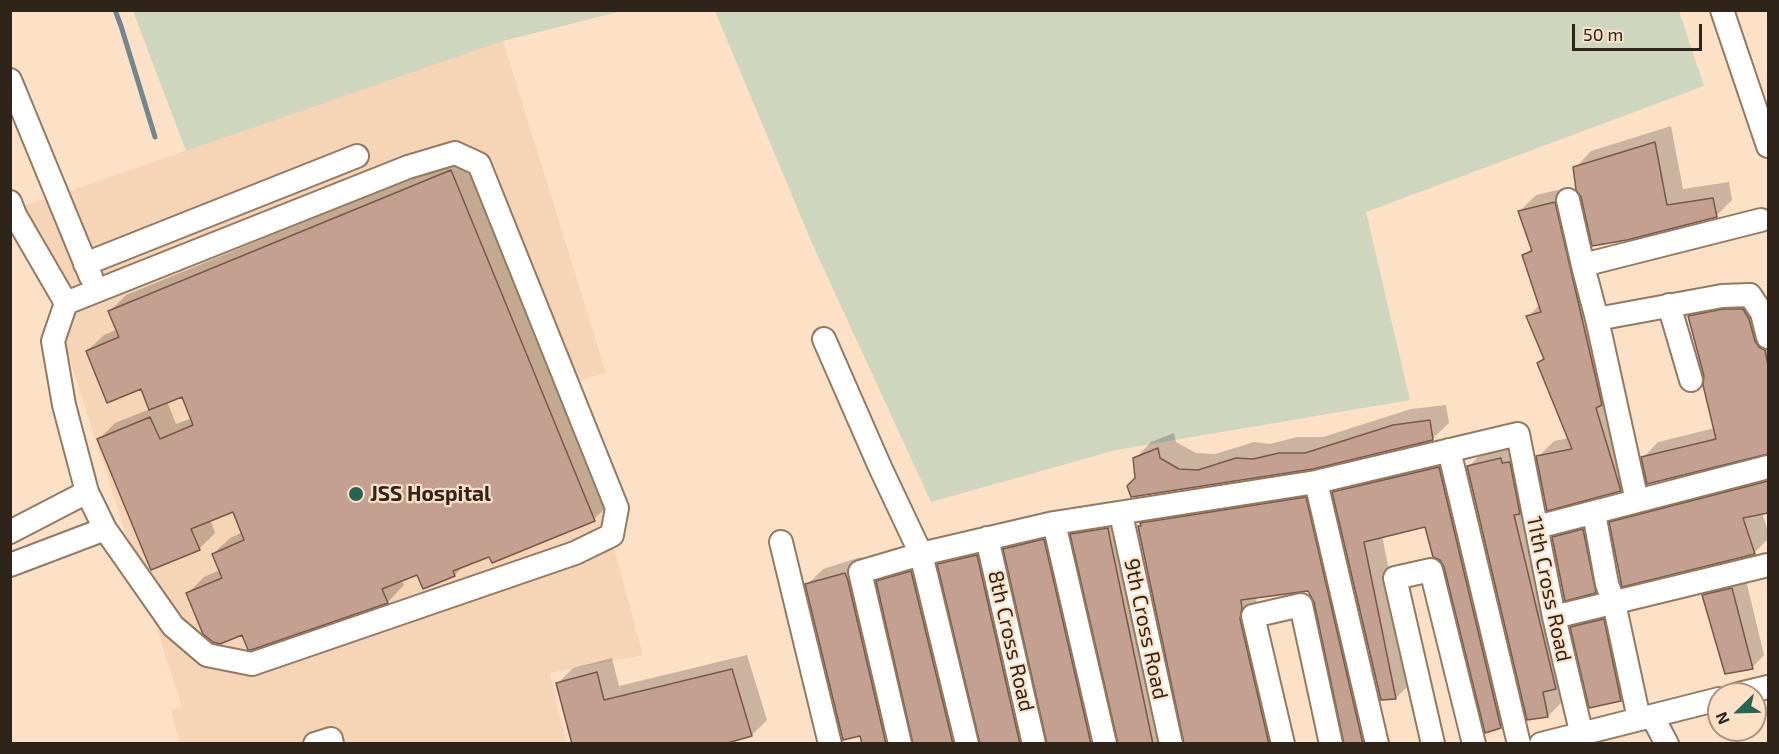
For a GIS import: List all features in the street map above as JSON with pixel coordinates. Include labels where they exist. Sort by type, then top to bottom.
[{"type":"street","points":[[1722,10],[1768,146]]},
{"type":"street","points":[[10,80],[96,290]]},
{"type":"street","points":[[455,153],[479,164],[617,508],[612,536],[575,553],[252,664],[207,655],[173,626],[105,530],[87,492],[64,405],[53,341],[66,303],[96,290],[408,167],[455,153]]},
{"type":"street","points":[[85,264],[357,156]]},
{"type":"street","points":[[1568,200],[1597,319],[1636,501]]},
{"type":"street","points":[[10,201],[15,215],[66,303]]},
{"type":"street","points":[[1584,270],[1587,264],[1761,220]]},
{"type":"street","points":[[1597,319],[1722,296],[1750,295],[1762,313],[1768,337]]},
{"type":"street","points":[[1669,305],[1691,380]]},
{"type":"street","points":[[824,339],[921,554],[967,744]]},
{"type":"street","name":"11th Cross Road","points":[[1449,450],[1518,434],[1554,617],[1583,739]]},
{"type":"street","points":[[900,744],[860,572],[921,554],[1054,523],[1316,482],[1449,450],[1519,744]]},
{"type":"street","points":[[1537,527],[1768,467]]},
{"type":"street","points":[[1316,482],[1377,744]]},
{"type":"street","points":[[10,532],[87,492]]},
{"type":"street","points":[[1594,513],[1607,584],[1646,717],[1667,744]]},
{"type":"street","name":"9th Cross Road","points":[[1120,514],[1170,744]]},
{"type":"street","points":[[1054,523],[1105,744]]},
{"type":"street","points":[[10,565],[105,530]]},
{"type":"street","name":"8th Cross Road","points":[[987,538],[1034,744]]},
{"type":"street","points":[[781,542],[830,744]]},
{"type":"street","points":[[1554,617],[1768,565]]},
{"type":"street","points":[[1433,744],[1395,578],[1431,570],[1474,744]]},
{"type":"street","points":[[1283,744],[1253,616],[1301,605],[1331,744]]},
{"type":"street","points":[[1541,744],[1583,739],[1646,717],[1707,702]]},
{"type":"street","points":[[315,744],[331,740],[332,744]]},
{"type":"shaded area","name":"JSS Hospital","points":[[503,41],[606,373],[569,383],[643,655],[550,673],[566,743],[180,743],[171,710],[182,707],[20,206],[49,198]]},
{"type":"green space","points":[[133,11],[622,11],[503,41],[186,151]]},
{"type":"green space","points":[[715,11],[1679,11],[1704,86],[1366,212],[1410,400],[1116,450],[931,502],[811,241]]},
{"type":"building","points":[[1655,142],[1667,205],[1713,198],[1717,217],[1627,240],[1592,246],[1581,197],[1576,190],[1573,167]]},
{"type":"building","points":[[451,170],[595,521],[492,563],[489,557],[453,571],[455,576],[423,589],[417,575],[382,589],[388,603],[251,650],[248,650],[242,635],[220,644],[213,642],[203,634],[186,593],[222,578],[212,554],[244,540],[233,512],[191,529],[200,550],[151,570],[97,439],[150,417],[160,439],[193,425],[182,397],[149,410],[141,389],[107,403],[86,351],[119,337],[108,311]]},
{"type":"building","points":[[1555,202],[1602,405],[1596,408],[1621,491],[1547,511],[1536,456],[1572,449],[1537,363],[1544,359],[1526,316],[1541,312],[1522,255],[1532,251],[1518,211]]},
{"type":"building","points":[[1723,309],[1743,309],[1749,319],[1755,341],[1765,350],[1768,365],[1768,454],[1647,484],[1641,457],[1716,439],[1703,385],[1704,376],[1688,316]]},
{"type":"building","points":[[1430,420],[1433,440],[1313,469],[1131,497],[1127,486],[1135,478],[1133,458],[1158,448],[1160,458],[1179,469],[1198,470],[1236,458],[1253,459],[1279,453],[1305,453],[1393,425]]},
{"type":"building","points":[[1501,458],[1502,463],[1510,462],[1520,514],[1514,515],[1556,689],[1543,692],[1548,717],[1527,720],[1467,466]]},
{"type":"building","points":[[1439,467],[1501,728],[1485,733],[1444,567],[1440,560],[1433,557],[1425,527],[1364,542],[1396,699],[1381,700],[1332,492]]},
{"type":"building","points":[[1768,481],[1768,513],[1743,518],[1755,554],[1622,587],[1609,522]]},
{"type":"building","points":[[1306,497],[1363,744],[1344,744],[1314,602],[1308,591],[1241,600],[1240,619],[1269,744],[1184,744],[1138,526],[1141,526],[1140,523]]},
{"type":"building","points":[[1108,528],[1153,744],[1118,744],[1070,534]]},
{"type":"building","points":[[1583,529],[1596,593],[1565,601],[1552,537]]},
{"type":"building","points":[[1044,539],[1091,744],[1047,744],[1003,549]]},
{"type":"building","points":[[977,555],[1020,744],[980,744],[937,564]]},
{"type":"building","points":[[911,571],[953,744],[913,744],[876,581]]},
{"type":"building","points":[[845,573],[886,744],[862,744],[860,736],[843,740],[805,584]]},
{"type":"building","points":[[1732,588],[1753,669],[1725,674],[1702,595]]},
{"type":"building","points":[[1604,619],[1621,701],[1589,708],[1570,627]]},
{"type":"building","points":[[732,669],[752,736],[724,744],[572,744],[556,683],[597,672],[604,700]]},
{"type":"waterway","points":[[115,10],[155,137]]},
{"type":"place","name":"JSS Hospital","points":[[356,494]]}]
